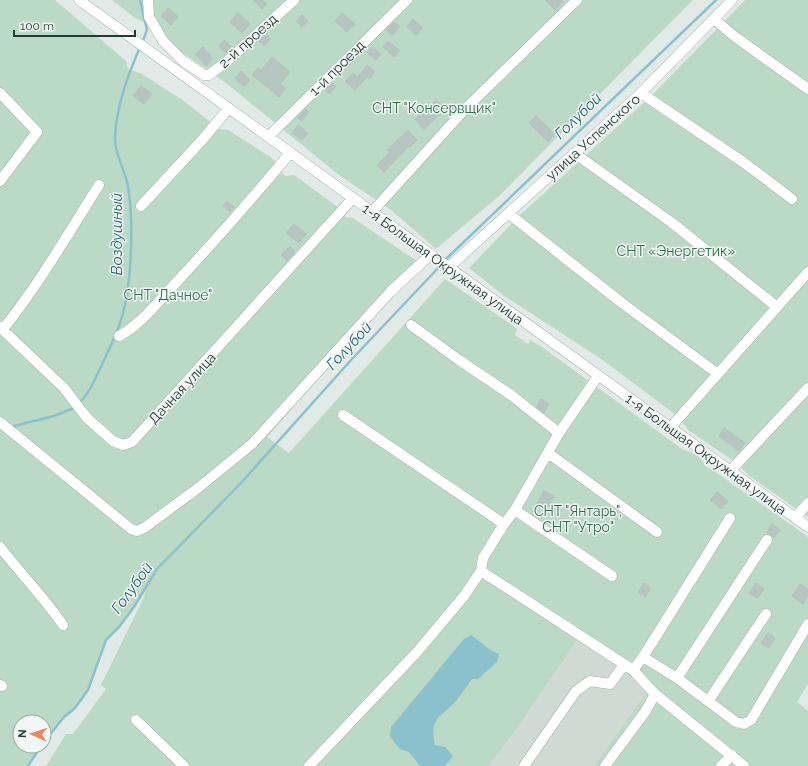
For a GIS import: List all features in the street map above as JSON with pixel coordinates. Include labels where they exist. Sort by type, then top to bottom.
[{"type":"street","name":"1-я Большая Окружная улица","points":[[79,0],[808,527]]},
{"type":"street","name":"2-й проезд","points":[[148,0],[149,17],[163,41],[183,61],[204,75],[209,75],[226,62],[294,0]]},
{"type":"street","name":"1-й проезд","points":[[268,137],[406,0]]},
{"type":"street","points":[[372,212],[466,108],[577,0]]},
{"type":"street","name":"улица Успенского","points":[[448,268],[509,214],[574,152],[641,93],[732,0]]},
{"type":"street","points":[[714,19],[734,36],[808,89]]},
{"type":"street","points":[[0,93],[37,132],[0,181]]},
{"type":"street","points":[[641,93],[743,162],[792,199]]},
{"type":"street","points":[[141,206],[203,139],[228,109]]},
{"type":"street","points":[[574,152],[671,222],[777,307]]},
{"type":"street","points":[[119,336],[132,329],[182,277],[247,205],[290,153]]},
{"type":"street","points":[[2,328],[25,302],[99,185]]},
{"type":"street","name":"Дачная улица","points":[[2,328],[64,388],[87,418],[113,441],[123,445],[132,442],[353,198]]},
{"type":"street","points":[[509,214],[622,303],[718,374]]},
{"type":"street","points":[[0,422],[131,529],[137,531],[144,528],[192,492],[253,442],[391,290],[433,257]]},
{"type":"street","points":[[670,428],[808,272]]},
{"type":"street","points":[[411,325],[511,395],[559,433]]},
{"type":"street","points":[[310,765],[418,652],[447,618],[481,571],[483,558],[504,524],[515,510],[559,433],[598,376]]},
{"type":"street","points":[[731,470],[808,388]]},
{"type":"street","points":[[343,415],[504,524]]},
{"type":"street","points":[[548,453],[657,532]]},
{"type":"street","points":[[795,518],[808,503]]},
{"type":"street","points":[[515,510],[612,576]]},
{"type":"street","points":[[633,670],[643,657],[730,518]]},
{"type":"street","points":[[677,678],[767,540]]},
{"type":"street","points":[[0,547],[22,576],[52,609],[63,625]]},
{"type":"street","points":[[481,571],[633,670],[655,694],[744,766]]},
{"type":"street","points":[[710,700],[766,614]]},
{"type":"street","points":[[643,657],[710,700],[736,722],[744,724],[751,720],[808,624]]},
{"type":"street","points":[[524,766],[576,691],[590,681],[610,684],[624,665]]},
{"type":"street","points":[[605,766],[645,712],[655,694]]},
{"type":"street","points":[[136,720],[184,766]]},
{"type":"street","points":[[721,766],[732,755]]},
{"type":"shaded area","points":[[579,638],[648,690],[594,766],[488,766],[503,748]]},
{"type":"green space","points":[[0,0],[55,0],[126,61],[128,69],[142,74],[184,101],[219,129],[228,130],[269,156],[281,166],[282,173],[286,176],[294,175],[342,210],[345,213],[345,217],[353,218],[420,263],[267,437],[289,453],[445,279],[517,329],[515,335],[528,344],[530,340],[542,347],[682,449],[699,457],[705,466],[808,537],[808,684],[797,702],[808,711],[808,766],[594,766],[648,690],[579,638],[503,748],[488,766],[46,766],[66,734],[73,734],[106,689],[101,685],[147,588],[119,627],[106,640],[88,690],[75,708],[64,717],[52,732],[52,714],[12,714],[12,754],[36,754],[28,766],[0,766]]},
{"type":"green space","name":"СНТ \"Консервщик\"","points":[[112,0],[693,0],[499,196],[436,249],[391,210],[339,175],[226,83],[180,51],[157,28],[135,18]]},
{"type":"green space","name":"СНТ «Энергетик»","points":[[745,0],[808,0],[808,517],[748,475],[738,464],[688,430],[680,418],[604,361],[503,295],[469,268],[521,214],[649,98]]},
{"type":"water","points":[[471,635],[492,651],[499,654],[497,662],[478,679],[472,679],[455,702],[437,719],[433,729],[435,745],[445,747],[453,756],[445,766],[420,766],[409,752],[400,749],[390,737],[391,727],[464,639]]},
{"type":"building","points":[[253,0],[262,0],[267,4],[262,9]]},
{"type":"building","points":[[545,0],[564,0],[555,10]]},
{"type":"building","points":[[168,8],[178,17],[171,25],[161,16]]},
{"type":"building","points":[[238,13],[250,24],[242,33],[230,22]]},
{"type":"building","points":[[342,13],[355,24],[347,32],[335,21]]},
{"type":"building","points":[[302,15],[308,21],[302,27],[296,21]]},
{"type":"building","points":[[413,19],[423,28],[416,35],[407,27]]},
{"type":"building","points":[[394,22],[400,27],[392,35],[386,30]]},
{"type":"building","points":[[266,35],[271,39],[264,46],[259,41]]},
{"type":"building","points":[[224,40],[232,47],[226,53],[219,46]]},
{"type":"building","points":[[388,41],[400,51],[394,57],[383,47]]},
{"type":"building","points":[[203,47],[213,59],[206,66],[195,54]]},
{"type":"building","points":[[372,47],[381,54],[376,60],[367,53]]},
{"type":"building","points":[[272,57],[290,72],[280,84],[286,88],[279,97],[252,75],[258,68],[261,70]]},
{"type":"building","points":[[367,65],[375,71],[370,79],[367,77],[355,90],[345,81],[353,73],[358,77]]},
{"type":"building","points":[[241,71],[250,80],[244,87],[235,78]]},
{"type":"building","points":[[332,83],[336,86],[330,94],[325,90]]},
{"type":"building","points":[[141,86],[152,94],[144,104],[133,96]]},
{"type":"building","points":[[436,100],[446,109],[424,129],[415,119]]},
{"type":"building","points":[[305,109],[309,112],[302,121],[297,118]]},
{"type":"building","points":[[536,116],[555,134],[548,142],[529,123]]},
{"type":"building","points":[[298,125],[308,133],[302,140],[292,133]]},
{"type":"building","points":[[408,130],[417,140],[410,147],[409,146],[384,172],[377,165],[390,152],[387,150]]},
{"type":"building","points":[[227,201],[234,207],[230,212],[223,206]]},
{"type":"building","points":[[294,224],[307,234],[299,243],[286,233]]},
{"type":"building","points":[[290,246],[295,252],[287,261],[281,255]]},
{"type":"building","points":[[541,399],[549,404],[544,413],[536,407]]},
{"type":"building","points":[[724,428],[745,443],[739,451],[719,436]]},
{"type":"building","points":[[544,491],[554,496],[547,510],[536,505]]},
{"type":"building","points":[[717,492],[728,501],[721,509],[710,500]]},
{"type":"building","points":[[772,524],[780,530],[774,538],[767,532]]},
{"type":"building","points":[[644,583],[651,588],[645,597],[638,592]]},
{"type":"building","points":[[756,583],[764,589],[758,598],[749,593]]},
{"type":"building","points":[[800,584],[808,589],[808,596],[803,604],[792,596]]},
{"type":"building","points":[[768,633],[775,638],[769,648],[761,643]]},
{"type":"waterway","name":"Воздушный","points":[[140,0],[147,30],[142,43]]},
{"type":"waterway","name":"Голубой","points":[[444,261],[716,0]]},
{"type":"waterway","name":"Воздушный","points":[[79,403],[92,386],[113,340],[120,323],[127,292],[131,256],[130,202],[127,181],[116,150],[115,138],[120,103],[140,47]]},
{"type":"waterway","name":"Голубой","points":[[52,732],[64,717],[75,708],[88,690],[106,640],[119,627],[134,607],[157,569],[241,483],[352,359],[441,265]]},
{"type":"waterway","name":"Воздушный","points":[[10,427],[54,416],[76,407]]},
{"type":"waterway","name":"Голубой","points":[[28,766],[36,754]]},
{"type":"park label","name":"СНТ \"Дачное\"","points":[[168,295]]},
{"type":"park label","name":"СНТ \"Янтарь\", СНТ \"Утро\"","points":[[578,520]]}]
